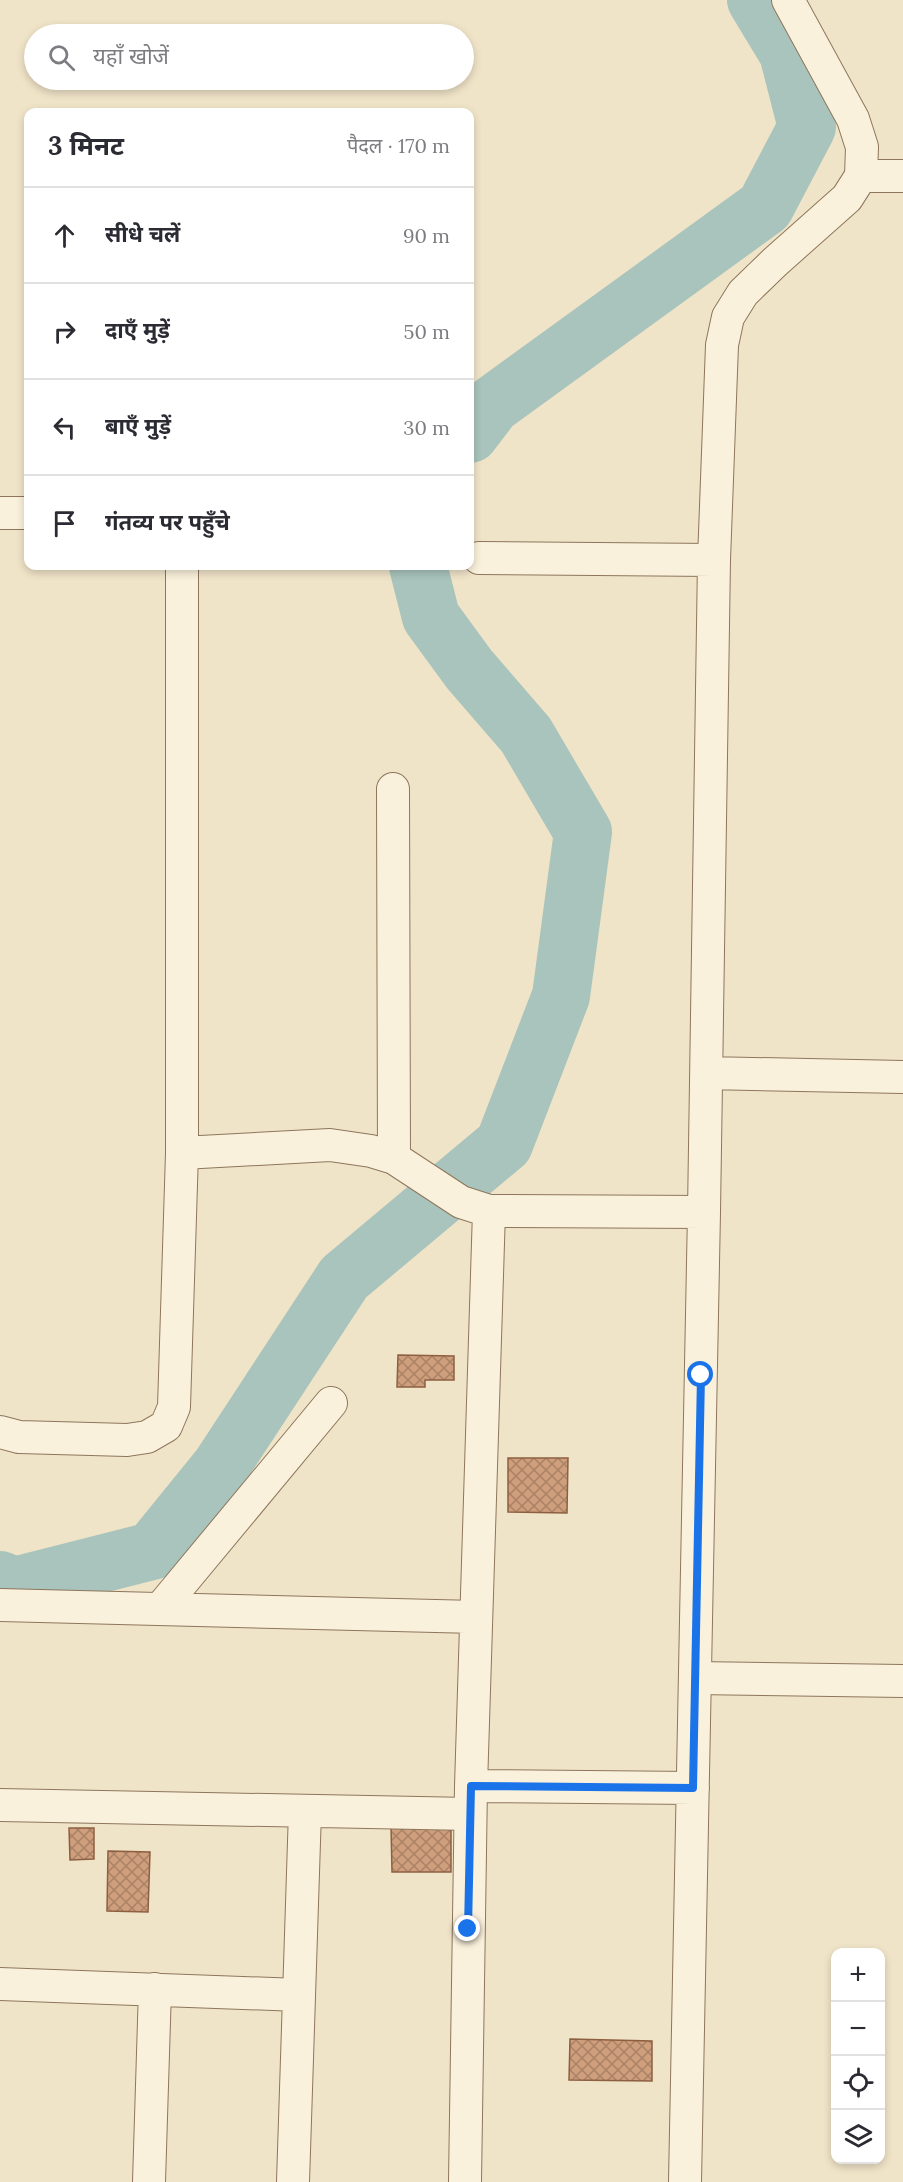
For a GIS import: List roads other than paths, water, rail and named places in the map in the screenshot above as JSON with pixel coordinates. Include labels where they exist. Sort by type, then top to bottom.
[{"type":"street","points":[[685,2182],[714,560],[722,345],[728,317],[743,293],[848,198],[861,176],[862,147],[853,119],[788,0]]},
{"type":"street","points":[[861,176],[903,176]]},
{"type":"street","points":[[0,513],[24,513]]},
{"type":"street","points":[[479,558],[714,560]]},
{"type":"street","points":[[0,1432],[19,1437],[127,1440],[147,1437],[166,1426],[174,1407],[182,1153],[182,570]]},
{"type":"street","points":[[393,789],[394,1158]]},
{"type":"street","points":[[706,1073],[903,1077]]},
{"type":"street","points":[[182,1153],[330,1145],[371,1151],[394,1158],[433,1184],[475,1207],[704,1212]]},
{"type":"street","points":[[465,2182],[470,1800],[476,1617],[475,1207]]},
{"type":"street","points":[[160,1609],[331,1403]]},
{"type":"street","points":[[0,1605],[476,1617]]},
{"type":"street","points":[[695,1678],[903,1681]]},
{"type":"street","points":[[0,1805],[305,1811],[693,1788]]},
{"type":"street","points":[[293,2182],[305,1811]]},
{"type":"street","points":[[0,1984],[299,1995]]},
{"type":"street","points":[[149,2182],[155,1989]]},
{"type":"waterway","points":[[474,429],[492,405],[765,207],[807,127],[788,53],[756,0]]},
{"type":"waterway","points":[[0,1580],[14,1586],[152,1551],[221,1466],[344,1278],[504,1144],[561,996],[583,832],[526,735],[469,669],[431,617],[419,570]]}]
